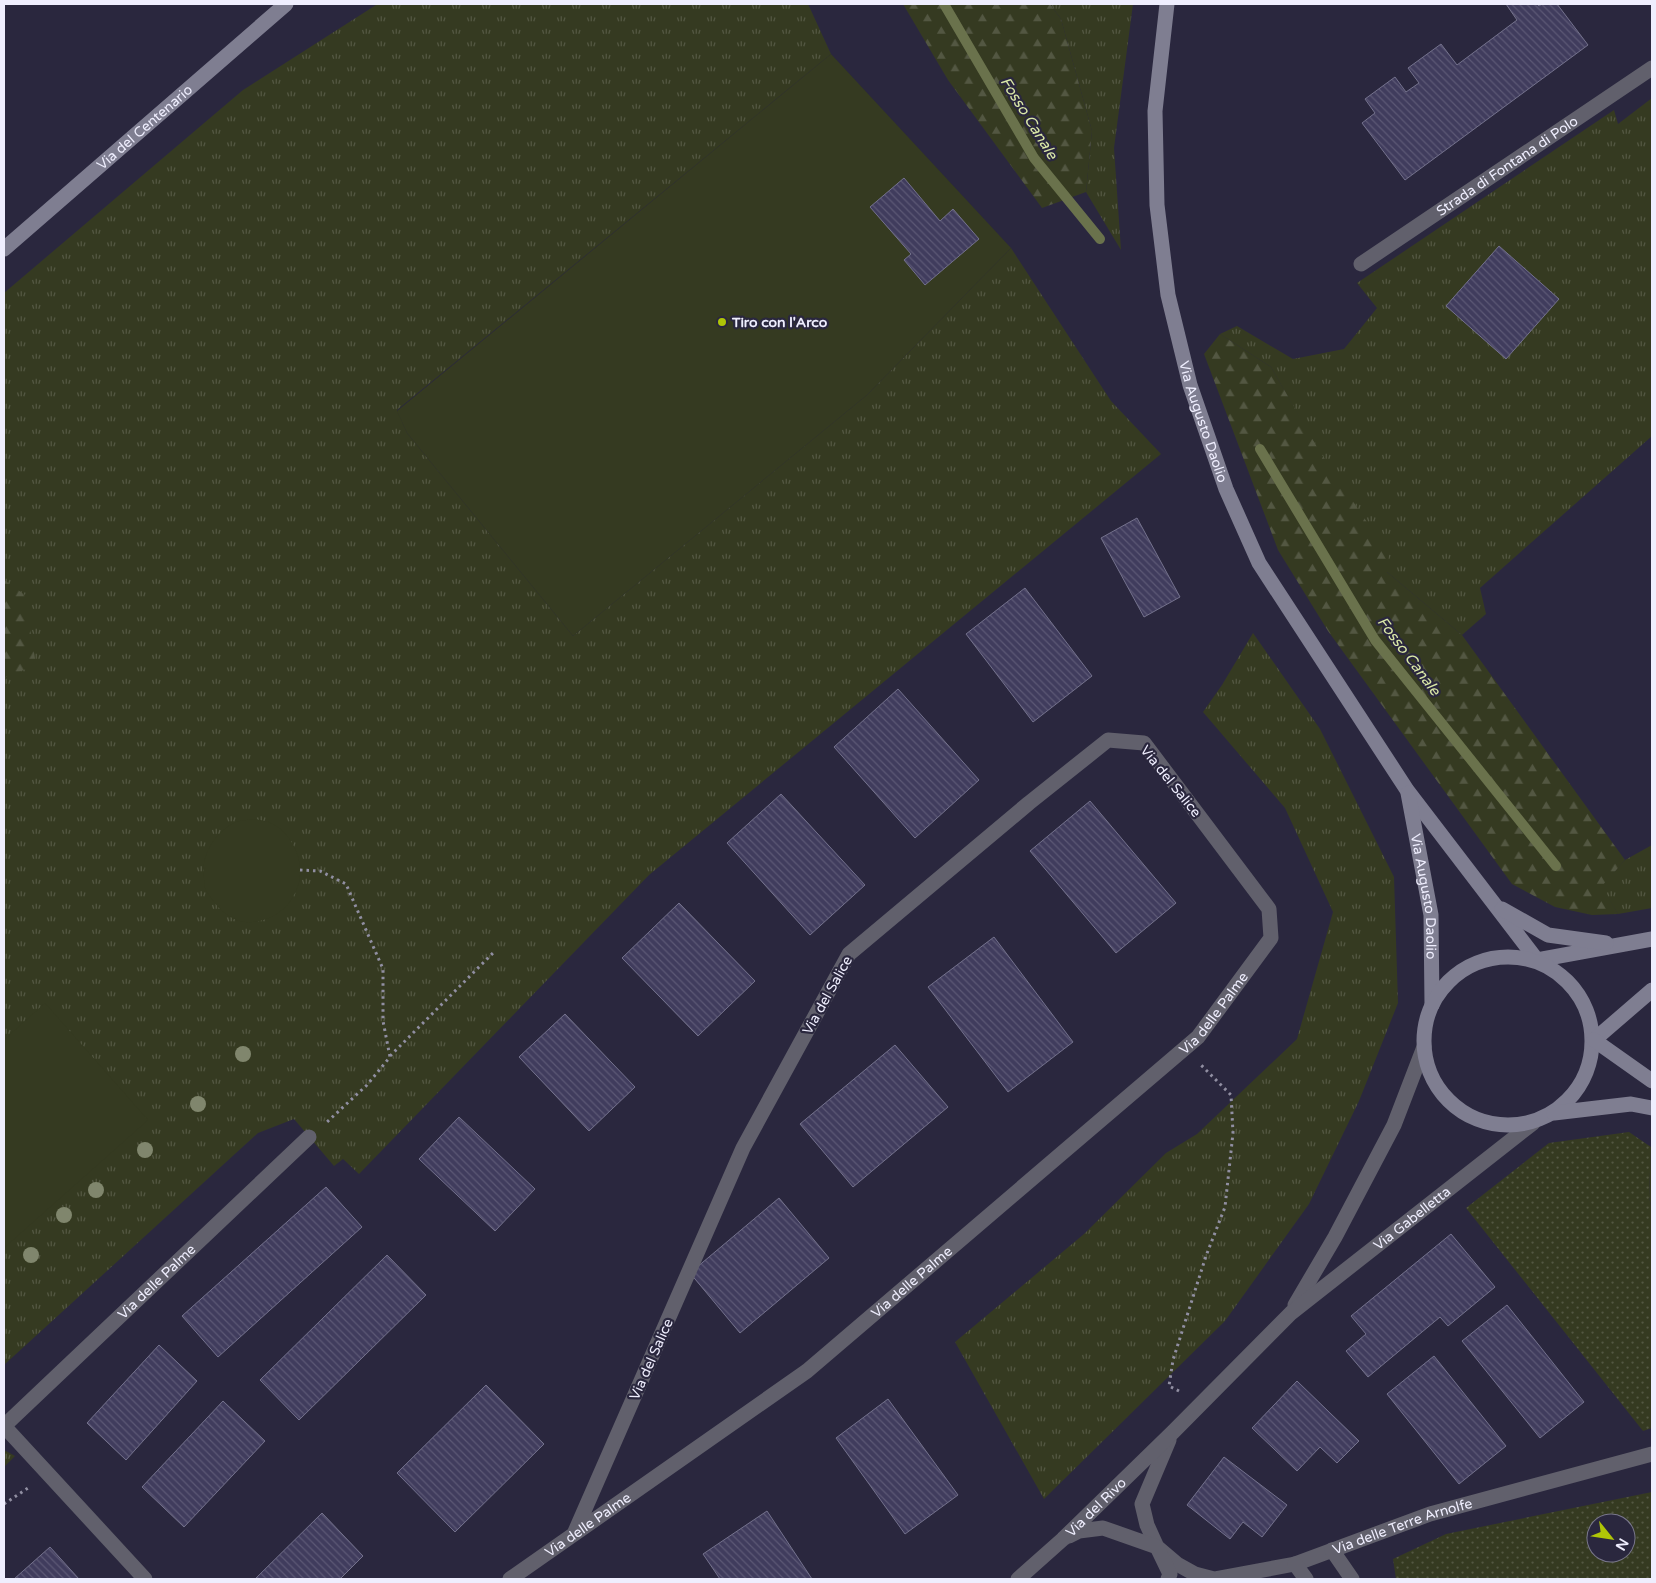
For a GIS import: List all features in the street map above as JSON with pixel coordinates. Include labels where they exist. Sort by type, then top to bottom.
[{"type":"street","name":"Via del Centenario","points":[[4,249],[286,4]]},
{"type":"street","name":"Via Augusto Daolio","points":[[1167,4],[1155,111],[1158,205],[1168,294],[1190,386],[1226,489],[1260,563],[1407,790],[1537,960]]},
{"type":"street","name":"Strada di Fontana di Polo","points":[[1361,264],[1652,68]]},
{"type":"street","name":"Via del Salice","points":[[574,1534],[743,1148],[849,954],[1108,740],[1144,743],[1270,909],[1271,938]]},
{"type":"street","name":"Via Augusto Daolio","points":[[1407,790],[1432,915],[1432,1004]]},
{"type":"street","points":[[1495,905],[1548,935],[1620,945]]},
{"type":"street","name":"Via delle Palme","points":[[510,1579],[807,1371],[1198,1037],[1271,938]]},
{"type":"street","points":[[1537,960],[1560,973],[1578,991],[1590,1014],[1594,1040],[1584,1082],[1554,1113],[1534,1123],[1503,1126],[1474,1119],[1448,1102],[1431,1077],[1424,1047],[1424,1033],[1432,1004],[1450,979],[1476,962],[1506,955],[1537,960],[1652,939]]},
{"type":"street","points":[[1594,1040],[1652,990]]},
{"type":"street","points":[[1594,1040],[1652,1081]]},
{"type":"street","name":"Via Gabelletta","points":[[1291,1313],[1335,1237],[1394,1125],[1424,1047]]},
{"type":"street","points":[[1554,1113],[1631,1104],[1652,1108]]},
{"type":"street","name":"Via Gabelletta","points":[[1173,1432],[1291,1313],[1534,1123]]},
{"type":"street","name":"Via delle Palme","points":[[145,1579],[4,1426],[309,1137]]},
{"type":"street","name":"Via del Rivo","points":[[1018,1579],[1063,1539],[1173,1432]]},
{"type":"street","name":"Via delle Terre Arnolfe","points":[[1168,1579],[1170,1574],[1147,1525],[1142,1504],[1173,1432]]},
{"type":"street","name":"Via delle Terre Arnolfe","points":[[1063,1539],[1079,1531],[1103,1528],[1157,1547],[1177,1564],[1195,1574],[1214,1579],[1295,1564],[1430,1514],[1652,1454]]},
{"type":"street","points":[[1332,1550],[1352,1579]]},
{"type":"street","points":[[1295,1564],[1306,1579]]},
{"type":"path","points":[[300,870],[320,872],[346,884],[384,969],[383,1021],[390,1057]]},
{"type":"path","points":[[309,1137],[367,1085],[390,1057],[494,952]]},
{"type":"path","points":[[1185,1048],[1231,1096],[1234,1133],[1225,1207],[1206,1256],[1176,1351],[1169,1386],[1203,1401]]},
{"type":"green space","points":[[808,4],[831,54],[397,410],[407,433],[573,636],[867,395],[1011,248],[1111,401],[1161,454],[649,875],[359,1174],[343,1159],[334,1166],[294,1119],[258,1133],[4,1365],[4,293],[243,90],[376,5]]},
{"type":"green space","points":[[903,4],[1050,4],[1061,19],[1092,131],[1086,192],[1042,208],[948,80]]},
{"type":"green space","points":[[1050,4],[1133,4],[1114,148],[1121,250],[1086,192],[1092,131],[1061,19]]},
{"type":"green space","name":"Tiro con l'Arco","points":[[831,54],[1011,248],[867,395],[573,636],[407,433],[397,411]]},
{"type":"green space","points":[[1652,98],[1652,436],[1480,588],[1486,614],[1462,635],[1387,572],[1271,367],[1220,334],[1237,326],[1293,359],[1344,349],[1377,308],[1357,283],[1614,110],[1618,124]]},
{"type":"green space","points":[[1220,334],[1271,367],[1320,452],[1389,555],[1387,572],[1462,635],[1625,860],[1602,886],[1618,914],[1592,915],[1555,907],[1512,884],[1328,631],[1278,550],[1204,354]]},
{"type":"green space","points":[[4,580],[25,595],[36,665],[4,678]]},
{"type":"green space","points":[[1253,633],[1320,729],[1394,877],[1398,1003],[1359,1101],[1309,1204],[1225,1321],[1044,1499],[955,1342],[1084,1234],[1166,1153],[1197,1134],[1297,1039],[1333,912],[1285,808],[1203,712],[1222,685]]},
{"type":"green space","points":[[255,819],[271,823],[282,831],[295,848],[300,869],[296,890],[286,906],[273,916],[250,922],[234,919],[215,904],[205,889],[204,862],[210,847],[219,834],[234,823]]},
{"type":"green space","points":[[1652,845],[1652,908],[1618,914],[1601,886],[1625,860]]},
{"type":"green space","points":[[45,1003],[148,1120],[4,1248],[4,1040]]},
{"type":"green space","points":[[1629,1132],[1651,1147],[1649,1197],[1652,1210],[1652,1428],[1643,1431],[1466,1208],[1549,1143]]},
{"type":"green space","points":[[1652,1147],[1652,1210],[1649,1197]]},
{"type":"green space","points":[[4,1450],[15,1456],[4,1467]]},
{"type":"green space","points":[[1652,1492],[1652,1579],[1396,1579],[1393,1559],[1446,1534]]},
{"type":"building","points":[[1506,4],[1537,4],[1539,6],[1542,4],[1557,4],[1588,45],[1405,180],[1362,123],[1375,113],[1365,99],[1395,77],[1406,92],[1419,83],[1408,68],[1441,44],[1457,65],[1517,20]]},
{"type":"building","points":[[904,178],[940,221],[953,209],[979,239],[925,285],[904,260],[911,254],[870,207]]},
{"type":"building","points":[[1499,246],[1559,299],[1506,359],[1446,306]]},
{"type":"building","points":[[1137,518],[1180,597],[1144,617],[1101,538]]},
{"type":"building","points":[[1025,588],[1092,676],[1033,722],[966,634]]},
{"type":"building","points":[[898,689],[979,780],[915,838],[834,747]]},
{"type":"building","points":[[781,794],[865,885],[810,935],[727,843]]},
{"type":"building","points":[[1090,801],[1176,903],[1116,953],[1030,851]]},
{"type":"building","points":[[679,903],[755,981],[698,1036],[622,958]]},
{"type":"building","points":[[994,937],[1073,1042],[1008,1092],[928,987]]},
{"type":"building","points":[[565,1014],[635,1087],[589,1131],[519,1057]]},
{"type":"building","points":[[895,1045],[948,1107],[853,1187],[800,1124]]},
{"type":"building","points":[[459,1117],[535,1189],[495,1231],[419,1159]]},
{"type":"building","points":[[326,1187],[362,1227],[218,1357],[182,1316]]},
{"type":"building","points":[[779,1198],[829,1258],[740,1333],[690,1273]]},
{"type":"building","points":[[1451,1234],[1495,1287],[1448,1326],[1440,1317],[1368,1377],[1346,1351],[1366,1334],[1351,1316]]},
{"type":"building","points":[[387,1255],[426,1295],[299,1420],[260,1380]]},
{"type":"building","points":[[1507,1305],[1584,1402],[1540,1438],[1462,1341]]},
{"type":"building","points":[[159,1345],[197,1381],[126,1460],[87,1423]]},
{"type":"building","points":[[1434,1356],[1506,1446],[1459,1484],[1387,1394]]},
{"type":"building","points":[[1297,1381],[1359,1441],[1337,1463],[1320,1447],[1297,1471],[1252,1428]]},
{"type":"building","points":[[486,1385],[544,1444],[455,1532],[397,1473]]},
{"type":"building","points":[[888,1399],[958,1495],[905,1534],[836,1438]]},
{"type":"building","points":[[223,1401],[265,1441],[184,1527],[142,1487]]},
{"type":"building","points":[[1224,1457],[1287,1505],[1262,1537],[1243,1522],[1230,1539],[1187,1505]]},
{"type":"building","points":[[767,1511],[812,1579],[720,1579],[703,1554]]},
{"type":"building","points":[[322,1513],[363,1556],[340,1579],[255,1579]]},
{"type":"building","points":[[50,1547],[79,1579],[14,1579]]},
{"type":"waterway","name":"Fosso Canale","points":[[944,4],[1034,158],[1100,239]]},
{"type":"waterway","name":"Fosso Canale","points":[[1260,449],[1375,640],[1556,866]]},
{"type":"place","name":"Tiro con l'Arco","points":[[722,322]]}]
